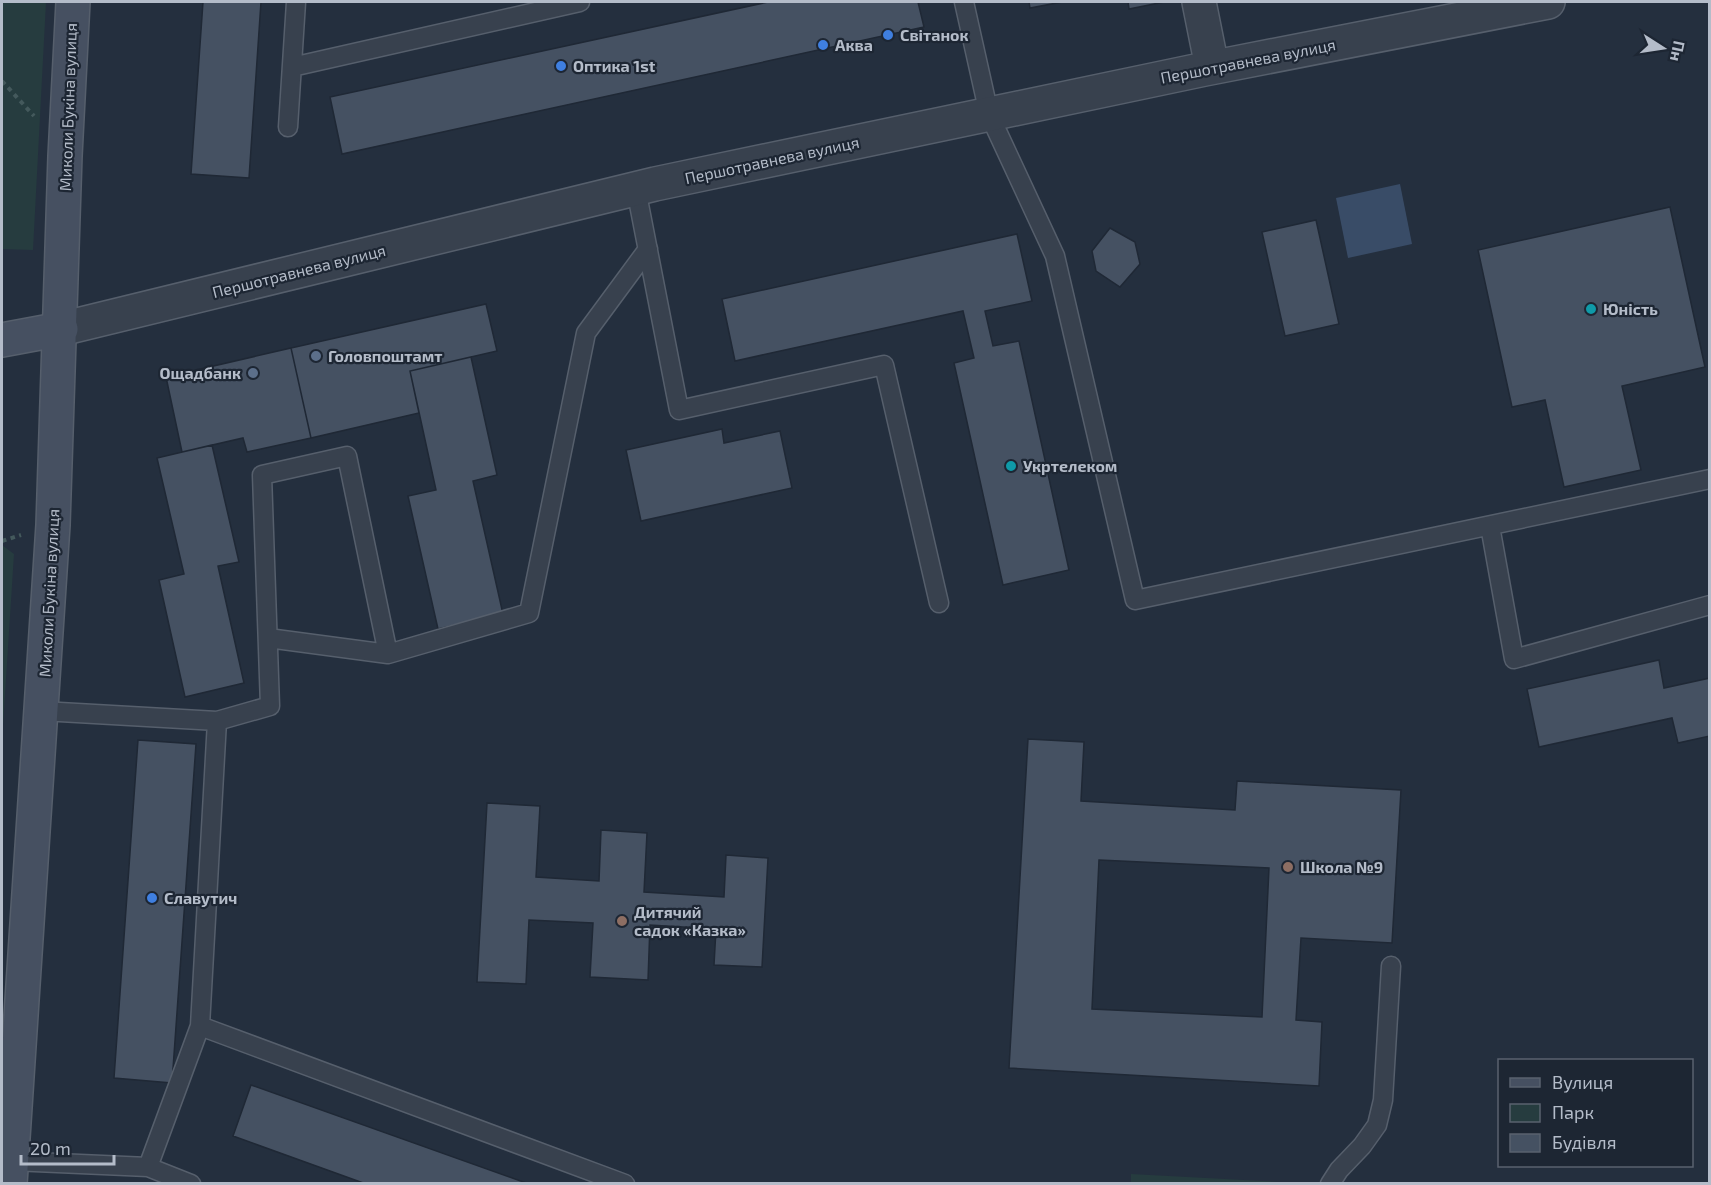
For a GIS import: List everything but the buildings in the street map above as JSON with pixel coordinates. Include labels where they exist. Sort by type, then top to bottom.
[{"type":"street","name":"Миколи Букіна вулиця","points":[[11,1172],[53,525],[65,156],[73,2]]},
{"type":"street","points":[[1199,2],[1212,67]]},
{"type":"street","name":"Першотравнева вулиця","points":[[2,340],[61,329],[636,189],[1212,67],[1548,2]]},
{"type":"lane","points":[[288,127],[296,2]]},
{"type":"lane","points":[[292,66],[580,2]]},
{"type":"lane","points":[[964,2],[989,114],[1055,256],[1136,600],[1710,479]]},
{"type":"lane","points":[[636,189],[679,410],[884,365],[939,603]]},
{"type":"lane","points":[[268,638],[388,654],[529,613],[586,333],[648,249]]},
{"type":"lane","points":[[42,711],[217,721],[270,706],[262,475],[347,456],[388,654]]},
{"type":"lane","points":[[1490,525],[1514,659],[1710,605]]},
{"type":"lane","points":[[148,1167],[200,1026],[217,721]]},
{"type":"lane","points":[[1330,1184],[1377,1125],[1383,1100],[1391,966]]},
{"type":"lane","points":[[200,1026],[625,1184]]},
{"type":"lane","points":[[11,1172],[148,1167],[191,1184]]},
{"type":"path","points":[[2,81],[35,116]]},
{"type":"green space","points":[[2,2],[46,2],[33,250],[2,249]]},
{"type":"green space","points":[[2,545],[14,554],[2,741]]},
{"type":"green space","points":[[1131,1174],[1300,1183],[1131,1183]]},
{"type":"water","points":[[1400,184],[1412,244],[1348,258],[1336,198]]},
{"type":"place","name":"Свiтанок","points":[[888,35]]},
{"type":"place","name":"Аква","points":[[823,45]]},
{"type":"place","name":"Оптика 1st","points":[[561,66]]},
{"type":"place","name":"Юність","points":[[1591,309]]},
{"type":"place","name":"Головпоштамт","points":[[316,356]]},
{"type":"place","name":"Ощадбанк","points":[[253,373]]},
{"type":"place","name":"Укртелеком","points":[[1011,466]]},
{"type":"place","name":"Школа №9","points":[[1288,867]]},
{"type":"place","name":"Славутич","points":[[152,898]]},
{"type":"place","name":"Дитячий садок «Казка»","points":[[622,921]]}]
